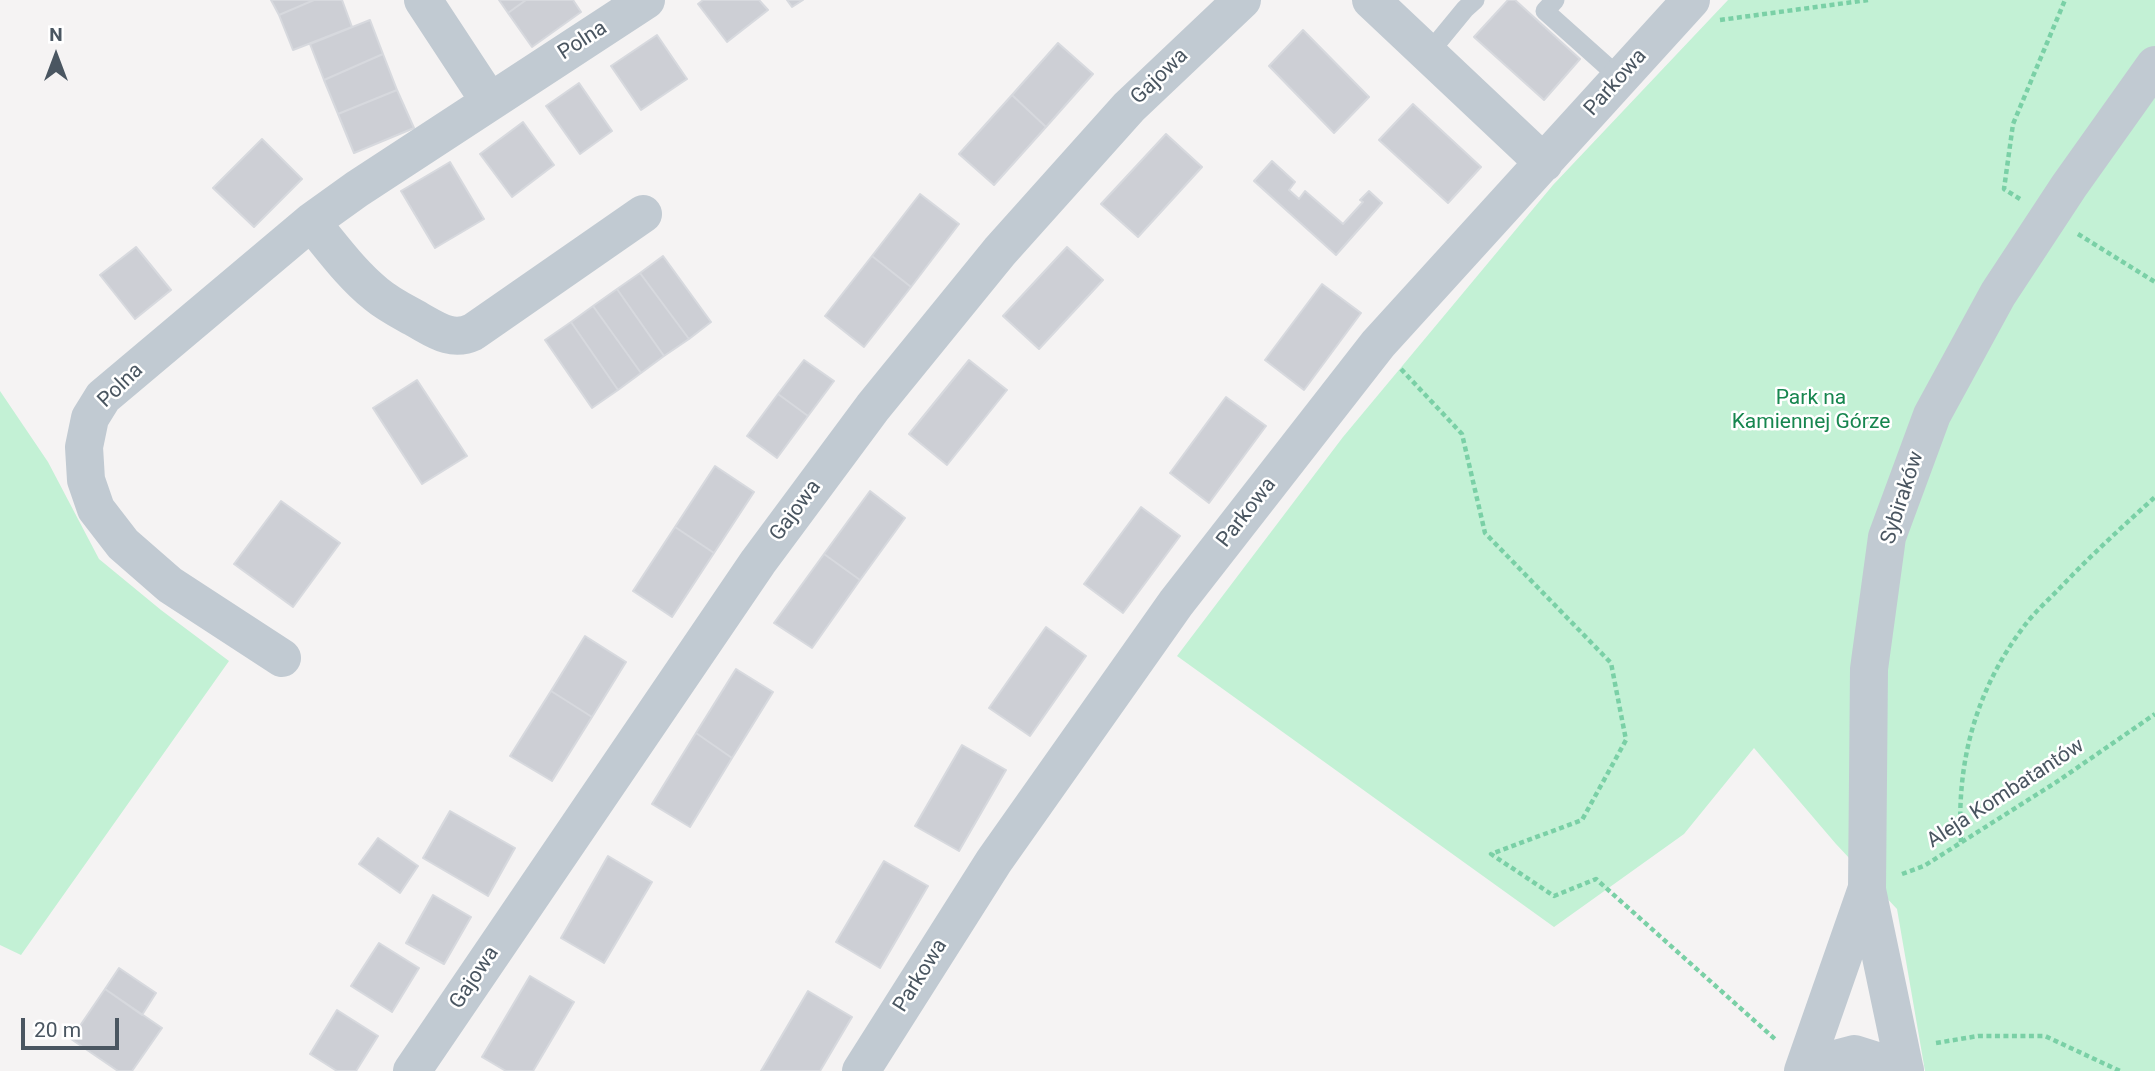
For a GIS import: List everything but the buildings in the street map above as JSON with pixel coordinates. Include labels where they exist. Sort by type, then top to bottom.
[{"type":"street","points":[[423,0],[490,102]]},
{"type":"street","name":"Polna","points":[[282,659],[170,585],[123,544],[96,509],[86,480],[84,447],[90,418],[103,397],[312,222],[356,189],[646,0]]},
{"type":"street","name":"Gajowa","points":[[412,1071],[758,562],[873,407],[1000,251],[1129,107],[1242,0]]},
{"type":"street","points":[[1371,0],[1544,163]]},
{"type":"street","name":"Parkowa","points":[[861,1071],[994,861],[1168,614],[1378,344],[1620,78],[1700,11]]},
{"type":"street","name":"Sybiraków","points":[[1804,1069],[1867,888],[1869,669],[1887,537],[1932,415],[1998,294],[2049,215],[2155,65]]},
{"type":"street","points":[[312,222],[346,265],[378,296],[439,332],[454,337],[473,332],[643,214]]},
{"type":"street","points":[[1804,1069],[1854,1054],[1903,1063],[1867,888]]},
{"type":"lane","points":[[1427,54],[1475,0]]},
{"type":"lane","points":[[1555,0],[1545,11],[1620,78]]},
{"type":"path","points":[[1700,11],[1868,0]]},
{"type":"path","points":[[2065,0],[2012,124],[2004,189],[2155,282]]},
{"type":"path","points":[[1378,344],[1462,435],[1485,533],[1611,663],[1626,740],[1582,820],[1492,854],[1554,896],[1596,879],[1804,1069]]},
{"type":"path","points":[[1961,842],[1959,808],[1969,739],[1989,680],[2025,624],[2087,560],[2155,497]]},
{"type":"path","name":"Aleja Kombatantów","points":[[1867,888],[1924,866],[2058,781],[2155,714]]},
{"type":"path","points":[[1903,1063],[1979,1036],[2045,1036],[2120,1071]]},
{"type":"green space","name":"Park na Kamiennej Górze","points":[[1728,0],[2155,0],[2155,1071],[1925,1071],[1897,909],[1836,844],[1754,748],[1684,834],[1554,927],[1177,656],[1343,437],[1553,185]]},
{"type":"green space","points":[[0,391],[48,462],[99,559],[229,661],[21,955],[0,945]]}]
